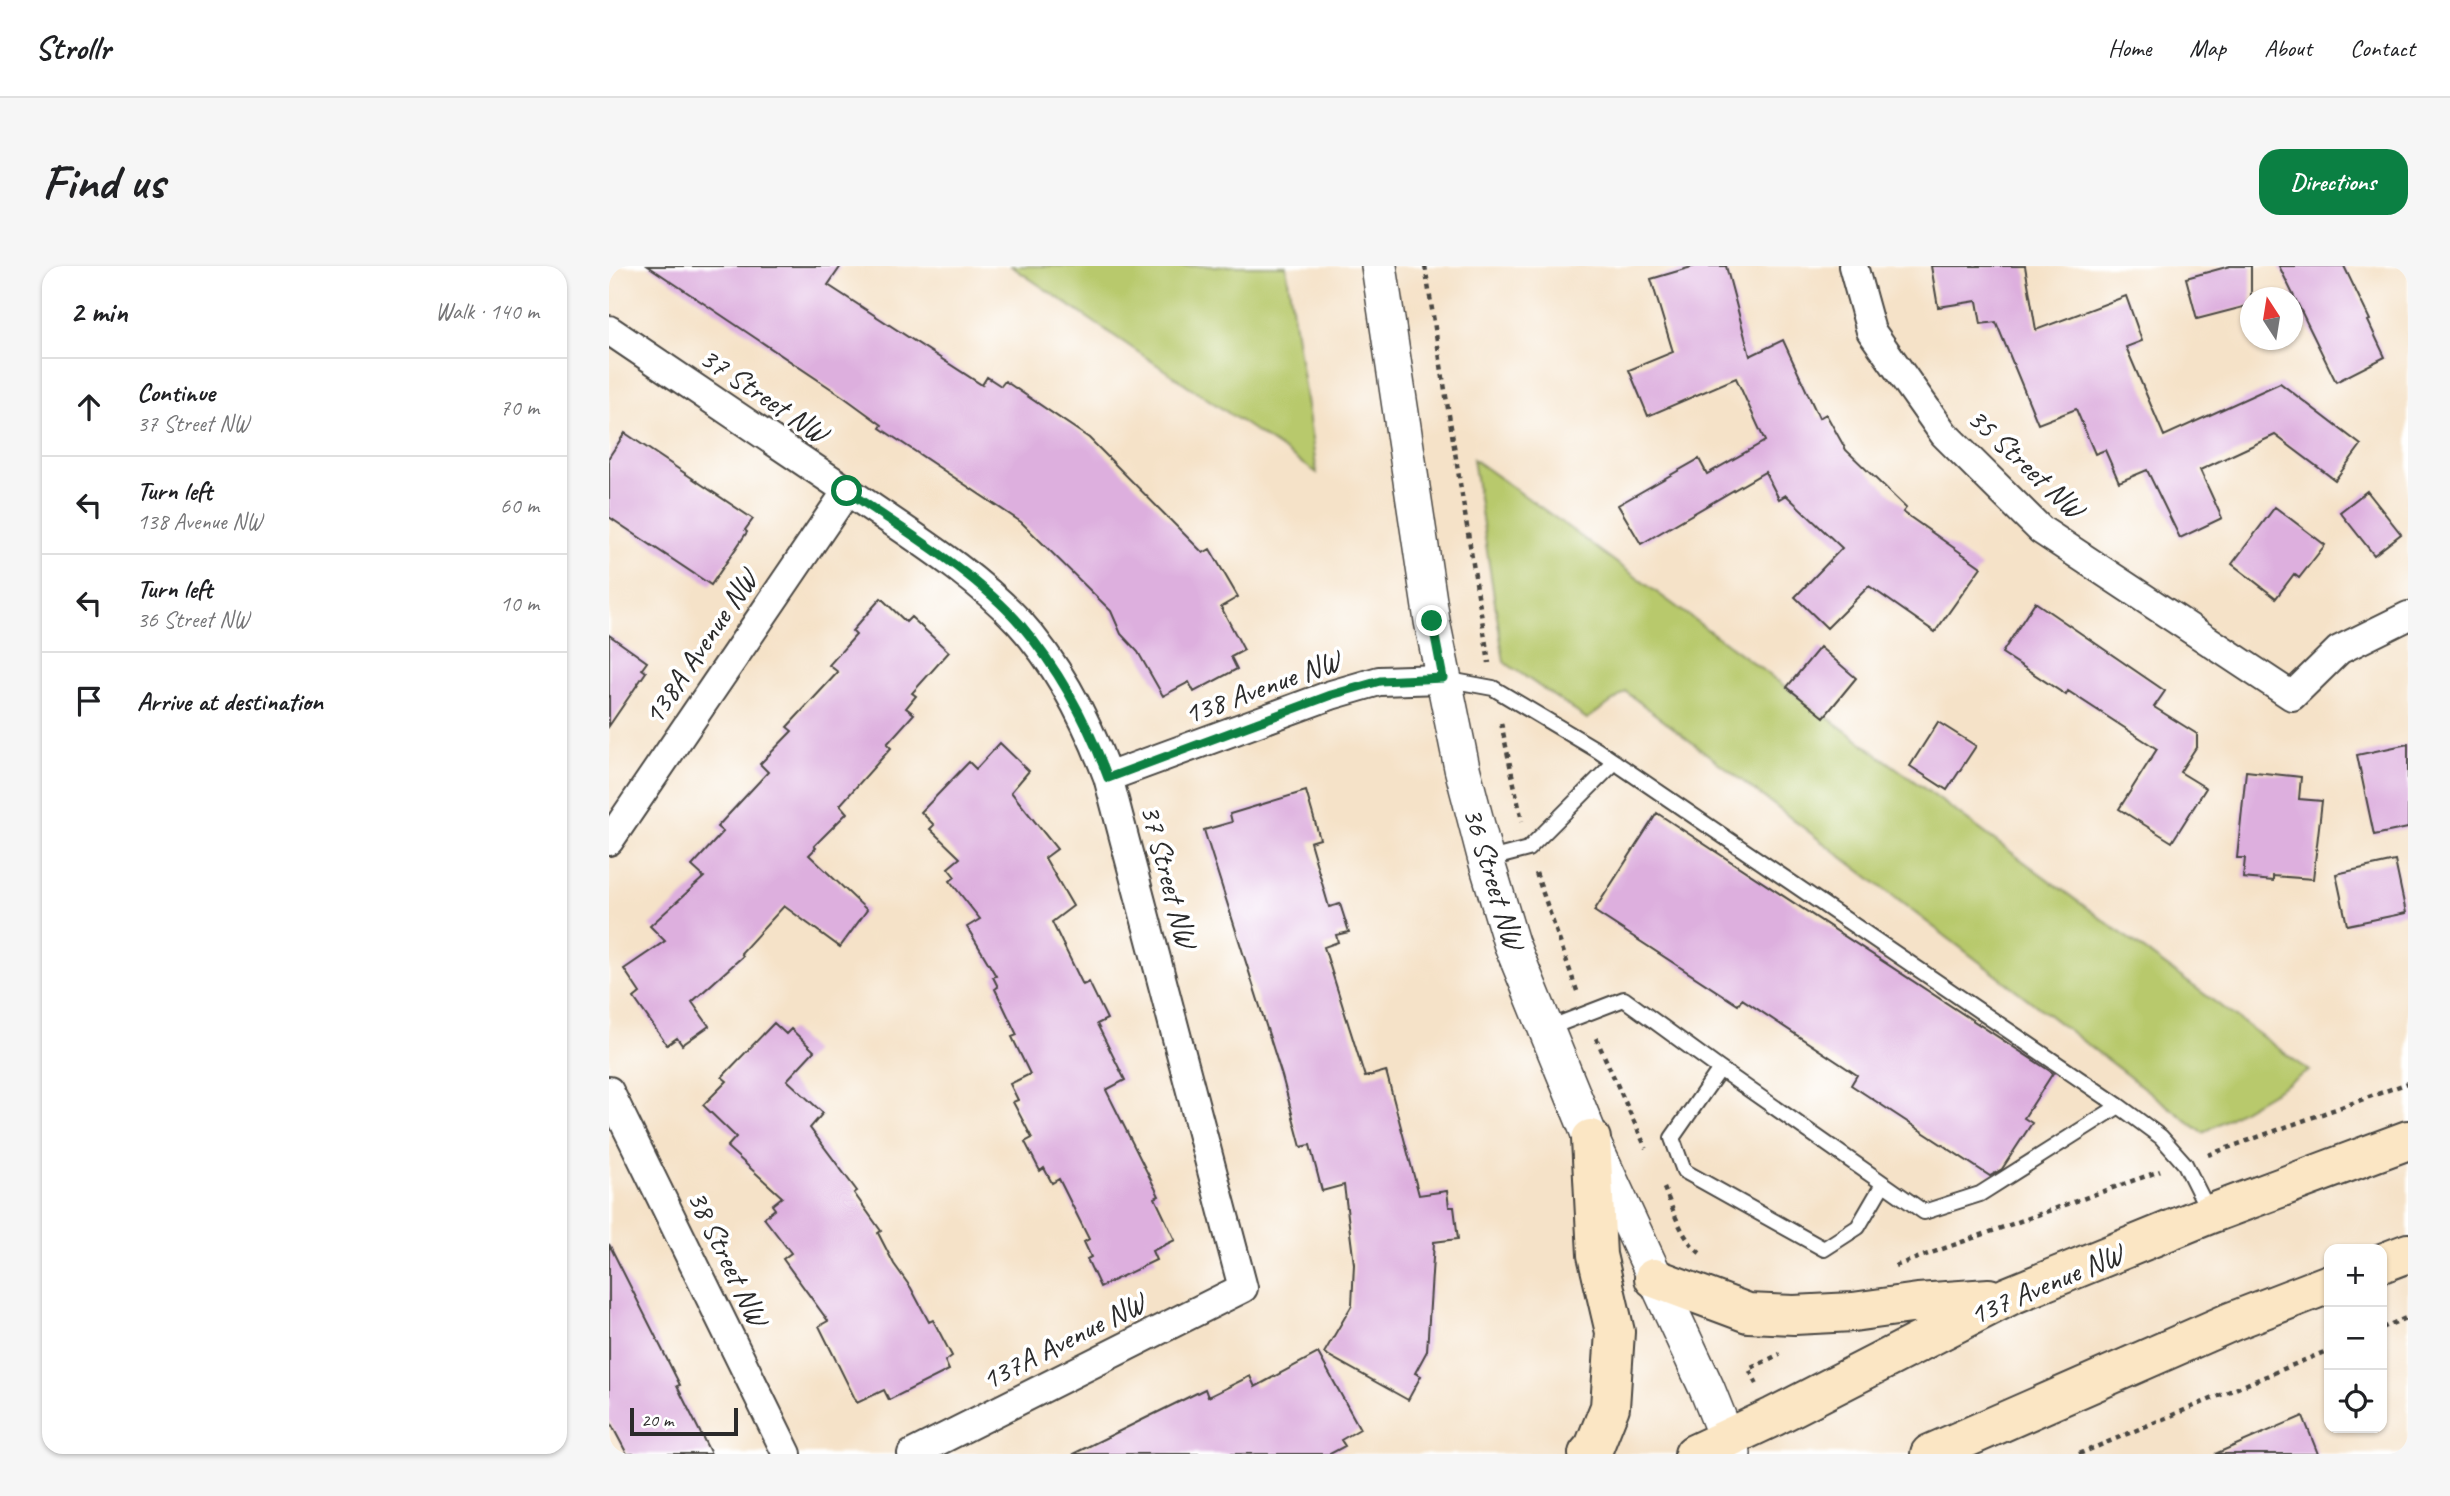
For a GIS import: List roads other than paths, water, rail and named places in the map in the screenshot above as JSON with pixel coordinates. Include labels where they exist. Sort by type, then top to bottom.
[{"type":"main road","points":[[1588,1454],[1594,1447],[1609,1407],[1615,1332],[1597,1255],[1591,1139]]},
{"type":"main road","name":"137 Avenue NW","points":[[1718,1449],[2009,1296],[2210,1213],[2408,1140]]},
{"type":"main road","points":[[2387,1262],[2408,1253]]},
{"type":"main road","points":[[1654,1278],[1748,1313],[1794,1315],[1853,1312],[1919,1303],[2009,1296]]},
{"type":"main road","points":[[1930,1454],[2233,1321],[2324,1286]]},
{"type":"street","name":"36 Street NW","points":[[1379,266],[1432,621],[1462,768],[1486,860],[1511,943],[1591,1139],[1707,1389],[1718,1449]]},
{"type":"street","name":"35 Street NW","points":[[1853,266],[1871,331],[1944,434],[2041,530],[2292,696],[2339,650],[2408,616]]},
{"type":"street","name":"37 Street NW","points":[[609,330],[924,544],[984,589],[1019,623],[1069,690],[1091,732],[1108,778],[1243,1288]]},
{"type":"street","name":"138A Avenue NW","points":[[609,841],[847,491]]},
{"type":"street","name":"138 Avenue NW","points":[[1108,778],[1355,688],[1380,681],[1443,678]]},
{"type":"street","name":"38 Street NW","points":[[609,1091],[787,1454]]},
{"type":"street","name":"137A Avenue NW","points":[[912,1454],[1243,1288]]},
{"type":"lane","points":[[1443,678],[1493,688],[1615,762],[2119,1105],[2161,1137],[2185,1164],[2210,1213]]},
{"type":"lane","points":[[1486,860],[1528,849],[1615,762]]},
{"type":"lane","points":[[1546,1029],[1624,999],[1924,1212],[1980,1194],[2119,1105]]},
{"type":"lane","points":[[1720,1069],[1672,1138],[1684,1171],[1824,1249],[1859,1227],[1883,1184]]}]
